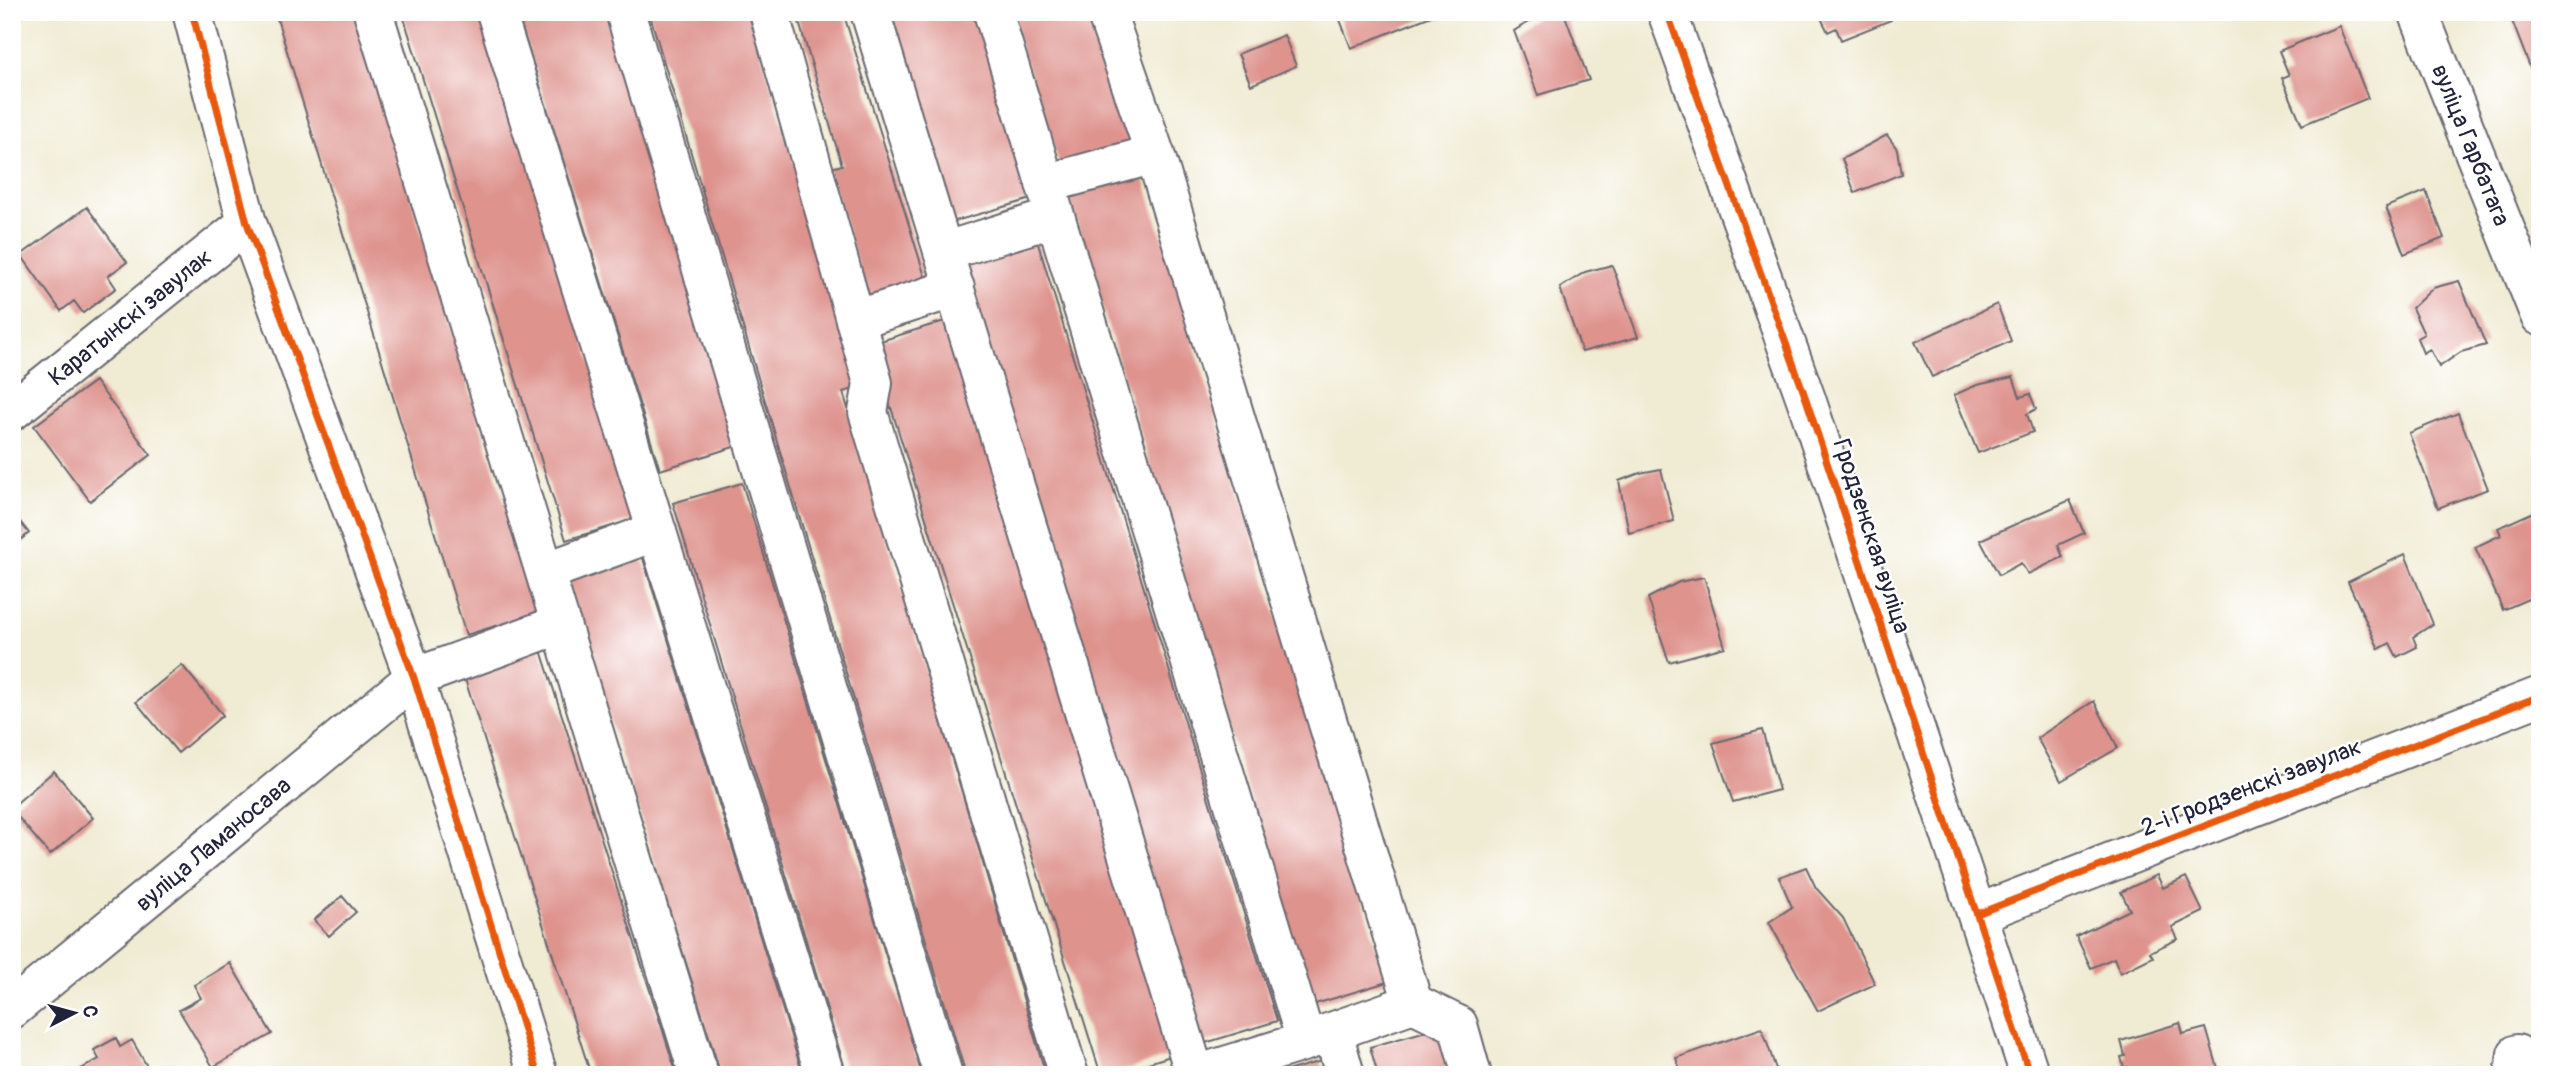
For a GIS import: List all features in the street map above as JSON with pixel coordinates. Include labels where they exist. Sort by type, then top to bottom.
[{"type":"street","points":[[192,12],[247,223],[414,678],[538,1075]]},
{"type":"street","points":[[373,12],[699,1075]]},
{"type":"street","points":[[496,12],[825,1075]]},
{"type":"street","points":[[625,12],[943,1075]]},
{"type":"street","points":[[768,12],[873,383],[868,412],[1069,1075]]},
{"type":"street","points":[[870,12],[943,252],[1205,1073],[1320,1037],[1413,1003],[1458,1025],[1472,1075]]},
{"type":"street","points":[[993,12],[1050,200],[1320,1037],[1345,1075]]},
{"type":"street","points":[[1106,12],[1155,154],[1413,1003]]},
{"type":"street","name":"Гродзенская вуліца","points":[[1667,12],[1806,399],[2030,1075]]},
{"type":"street","name":"вуліца Гарбатага","points":[[2422,14],[2540,316]]},
{"type":"street","points":[[943,252],[1050,200],[1155,154]]},
{"type":"street","name":"Каратынскі завулак","points":[[12,411],[247,223]]},
{"type":"street","points":[[855,320],[955,288]]},
{"type":"street","points":[[545,572],[657,531]]},
{"type":"street","name":"вуліца Ламаносава","points":[[12,1009],[414,678],[561,624]]},
{"type":"street","name":"2-і Гродзенскі завулак","points":[[1977,914],[2540,696]]},
{"type":"building","points":[[275,12],[354,12],[538,613],[466,635]]},
{"type":"building","points":[[402,12],[483,12],[639,518],[566,540]]},
{"type":"building","points":[[517,12],[605,12],[740,445],[660,470]]},
{"type":"building","points":[[649,12],[749,12],[861,387],[843,392],[1046,1075],[966,1075]]},
{"type":"building","points":[[796,12],[843,12],[926,280],[868,298],[828,169],[842,165]]},
{"type":"building","points":[[891,12],[977,12],[1031,199],[952,222]]},
{"type":"building","points":[[1009,12],[1090,12],[1134,146],[1061,170]]},
{"type":"building","points":[[1337,12],[1441,12],[1351,48]]},
{"type":"building","points":[[1888,12],[1891,20],[1841,40],[1836,28],[1828,32],[1819,14]]},
{"type":"building","points":[[2540,12],[2540,84],[2537,85],[2509,13]]},
{"type":"building","points":[[1564,13],[1589,80],[1538,95],[1514,31],[1541,14]]},
{"type":"building","points":[[2339,26],[2368,98],[2302,125],[2282,78],[2289,75],[2279,51]]},
{"type":"building","points":[[1284,35],[1296,66],[1251,85],[1238,54]]},
{"type":"building","points":[[1887,135],[1897,149],[1901,174],[1855,193],[1842,159]]},
{"type":"building","points":[[1142,171],[1387,982],[1312,1005],[1068,193]]},
{"type":"building","points":[[2426,191],[2444,238],[2404,254],[2386,207]]},
{"type":"building","points":[[87,207],[127,262],[108,276],[116,288],[83,313],[74,301],[61,311],[21,255]]},
{"type":"building","points":[[1036,237],[1277,1021],[1202,1044],[961,260]]},
{"type":"building","points":[[1612,265],[1638,337],[1582,352],[1560,288],[1585,272]]},
{"type":"building","points":[[2459,281],[2486,345],[2461,352],[2439,367],[2430,349],[2423,353],[2417,338],[2424,334],[2412,308],[2433,288]]},
{"type":"building","points":[[1997,304],[2011,341],[1932,377],[1915,342]]},
{"type":"building","points":[[951,319],[1180,1053],[1110,1075],[1101,1075],[871,344]]},
{"type":"building","points":[[2013,377],[2020,397],[2030,394],[2036,409],[2027,414],[2033,432],[1978,453],[1954,395],[1977,385]]},
{"type":"building","points":[[95,381],[151,455],[90,501],[34,426]]},
{"type":"building","points":[[2458,413],[2488,489],[2438,508],[2409,433]]},
{"type":"building","points":[[1661,469],[1674,521],[1629,533],[1619,481]]},
{"type":"building","points":[[742,483],[922,1075],[847,1075],[673,503]]},
{"type":"building","points":[[2070,500],[2084,533],[2058,545],[2063,557],[2028,574],[2021,563],[1999,575],[1980,540]]},
{"type":"building","points":[[2540,509],[2540,594],[2503,610],[2475,547],[2501,535],[2498,528]]},
{"type":"building","points":[[12,512],[29,533],[12,547]]},
{"type":"building","points":[[641,552],[803,1075],[721,1075],[565,576]]},
{"type":"building","points":[[2405,554],[2433,624],[2413,637],[2417,647],[2397,657],[2390,643],[2379,649],[2348,582]]},
{"type":"building","points":[[1704,577],[1725,647],[1669,662],[1648,598],[1679,582]]},
{"type":"building","points":[[540,647],[677,1075],[591,1075],[463,673]]},
{"type":"building","points":[[182,665],[223,715],[178,753],[136,702]]},
{"type":"building","points":[[2094,701],[2118,748],[2061,781],[2037,738]]},
{"type":"building","points":[[1762,730],[1779,790],[1733,802],[1713,743]]},
{"type":"building","points":[[54,771],[93,818],[50,855],[12,807]]},
{"type":"building","points":[[1806,867],[1816,888],[1843,918],[1875,984],[1818,1011],[1769,922],[1792,907],[1779,877]]},
{"type":"building","points":[[2157,875],[2163,888],[2186,877],[2203,912],[2172,927],[2178,939],[2150,952],[2153,957],[2120,973],[2114,958],[2091,968],[2076,936],[2130,910],[2121,892]]},
{"type":"building","points":[[342,896],[356,912],[329,936],[314,920]]},
{"type":"building","points":[[230,963],[272,1034],[213,1067],[179,1010],[201,998],[194,985]]},
{"type":"building","points":[[2180,1023],[2183,1034],[2206,1028],[2220,1075],[2126,1075],[2121,1057],[2125,1056],[2121,1041]]},
{"type":"building","points":[[1444,1026],[1458,1075],[1378,1075],[1370,1047]]},
{"type":"building","points":[[1762,1028],[1778,1075],[1682,1075],[1676,1058]]},
{"type":"building","points":[[116,1038],[120,1047],[132,1040],[152,1075],[77,1075],[76,1072],[99,1059],[94,1050]]},
{"type":"building","points":[[1321,1061],[1325,1075],[1277,1075],[1277,1074]]},
{"type":"cycle path","points":[[192,12],[247,223],[414,678],[538,1075]]},
{"type":"cycle path","points":[[1667,12],[1806,399],[2030,1075]]},
{"type":"cycle path","points":[[1977,914],[2540,696]]}]
